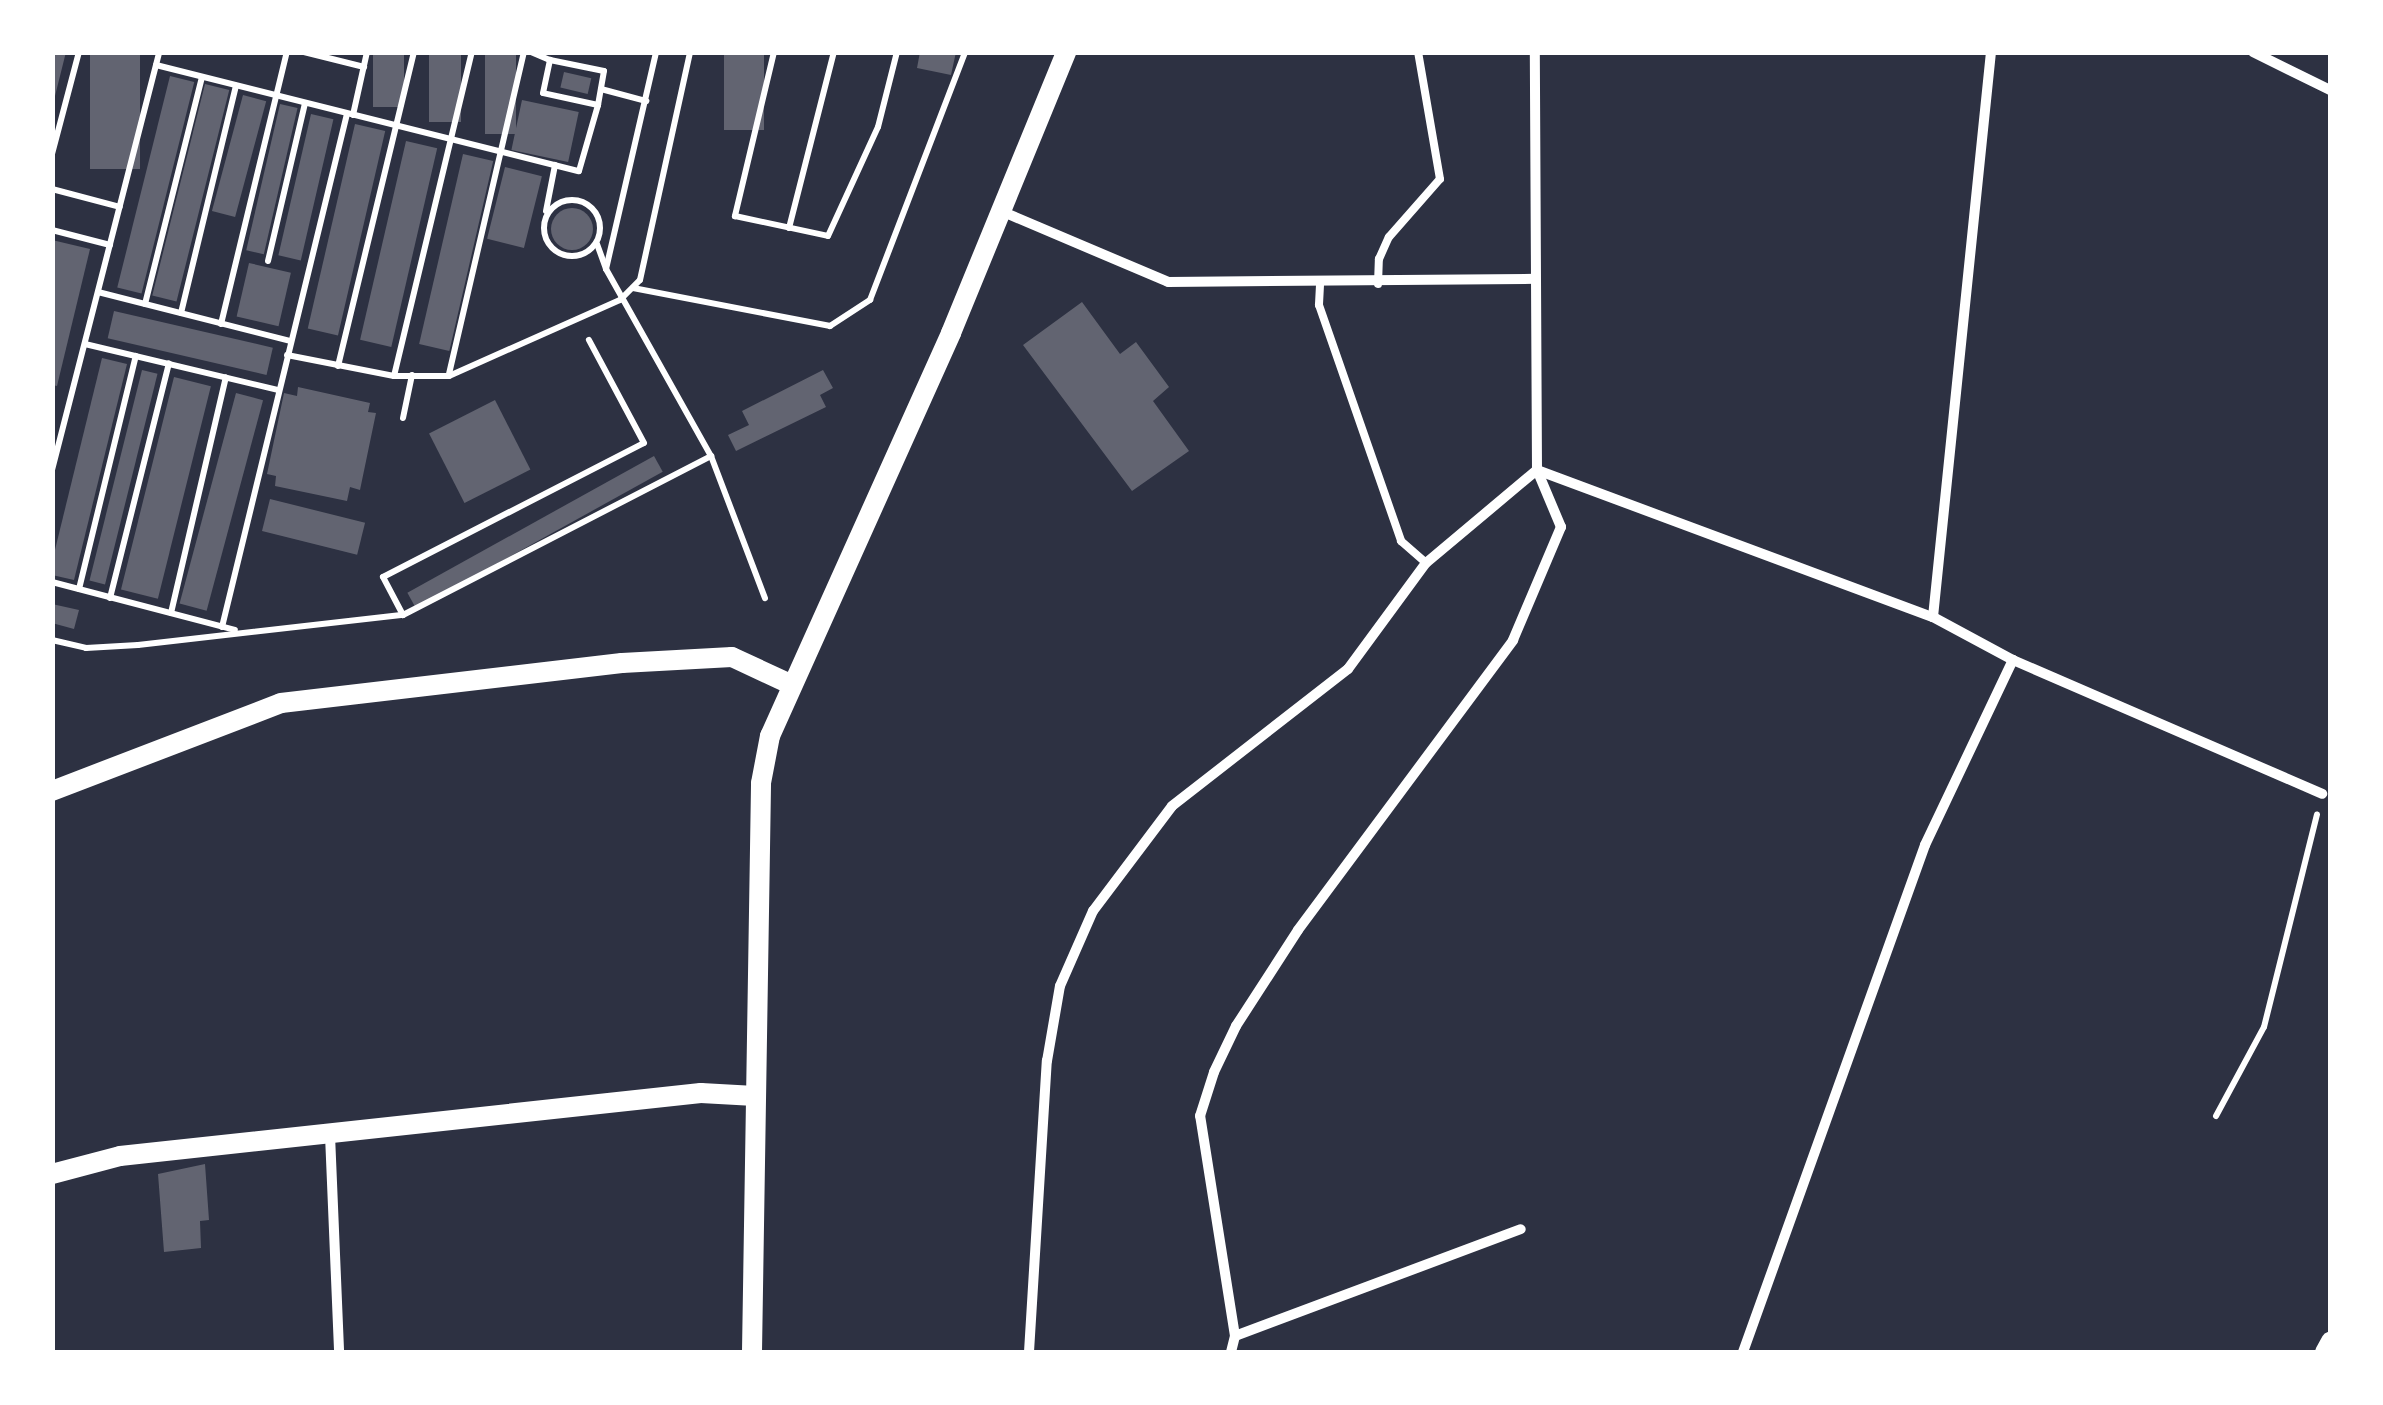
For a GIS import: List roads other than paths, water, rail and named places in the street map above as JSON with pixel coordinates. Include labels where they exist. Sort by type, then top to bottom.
[{"type":"main road","points":[[752,1352],[762,782],[788,683],[951,333],[1066,52]]},
{"type":"main road","points":[[52,791],[281,703],[622,663],[732,656],[788,683]]},
{"type":"main road","points":[[52,1174],[120,1156],[701,1093],[755,1096]]},
{"type":"street","points":[[1231,1352],[1234,1336],[1200,1116],[1214,1072],[1236,1026],[1298,930],[1513,640],[1561,528],[1537,470],[1536,52]]},
{"type":"street","points":[[1933,618],[1991,52]]},
{"type":"street","points":[[2253,52],[2330,90]]},
{"type":"street","points":[[999,210],[1168,282],[1320,285],[1534,279]]},
{"type":"street","points":[[1537,470],[1933,618],[2014,660],[2322,794]]},
{"type":"street","points":[[1028,1352],[1047,1061],[1060,986],[1092,910],[1172,806],[1348,669],[1426,564],[1537,470]]},
{"type":"street","points":[[1743,1352],[1925,845],[2014,660]]},
{"type":"street","points":[[330,1135],[339,1352]]},
{"type":"street","points":[[1234,1336],[1521,1229]]},
{"type":"street","points":[[2324,1352],[2330,1341]]},
{"type":"lane","points":[[1378,284],[1378,259],[1389,236],[1440,180],[1418,52]]},
{"type":"lane","points":[[1320,285],[1319,305],[1401,541],[1426,564]]}]
